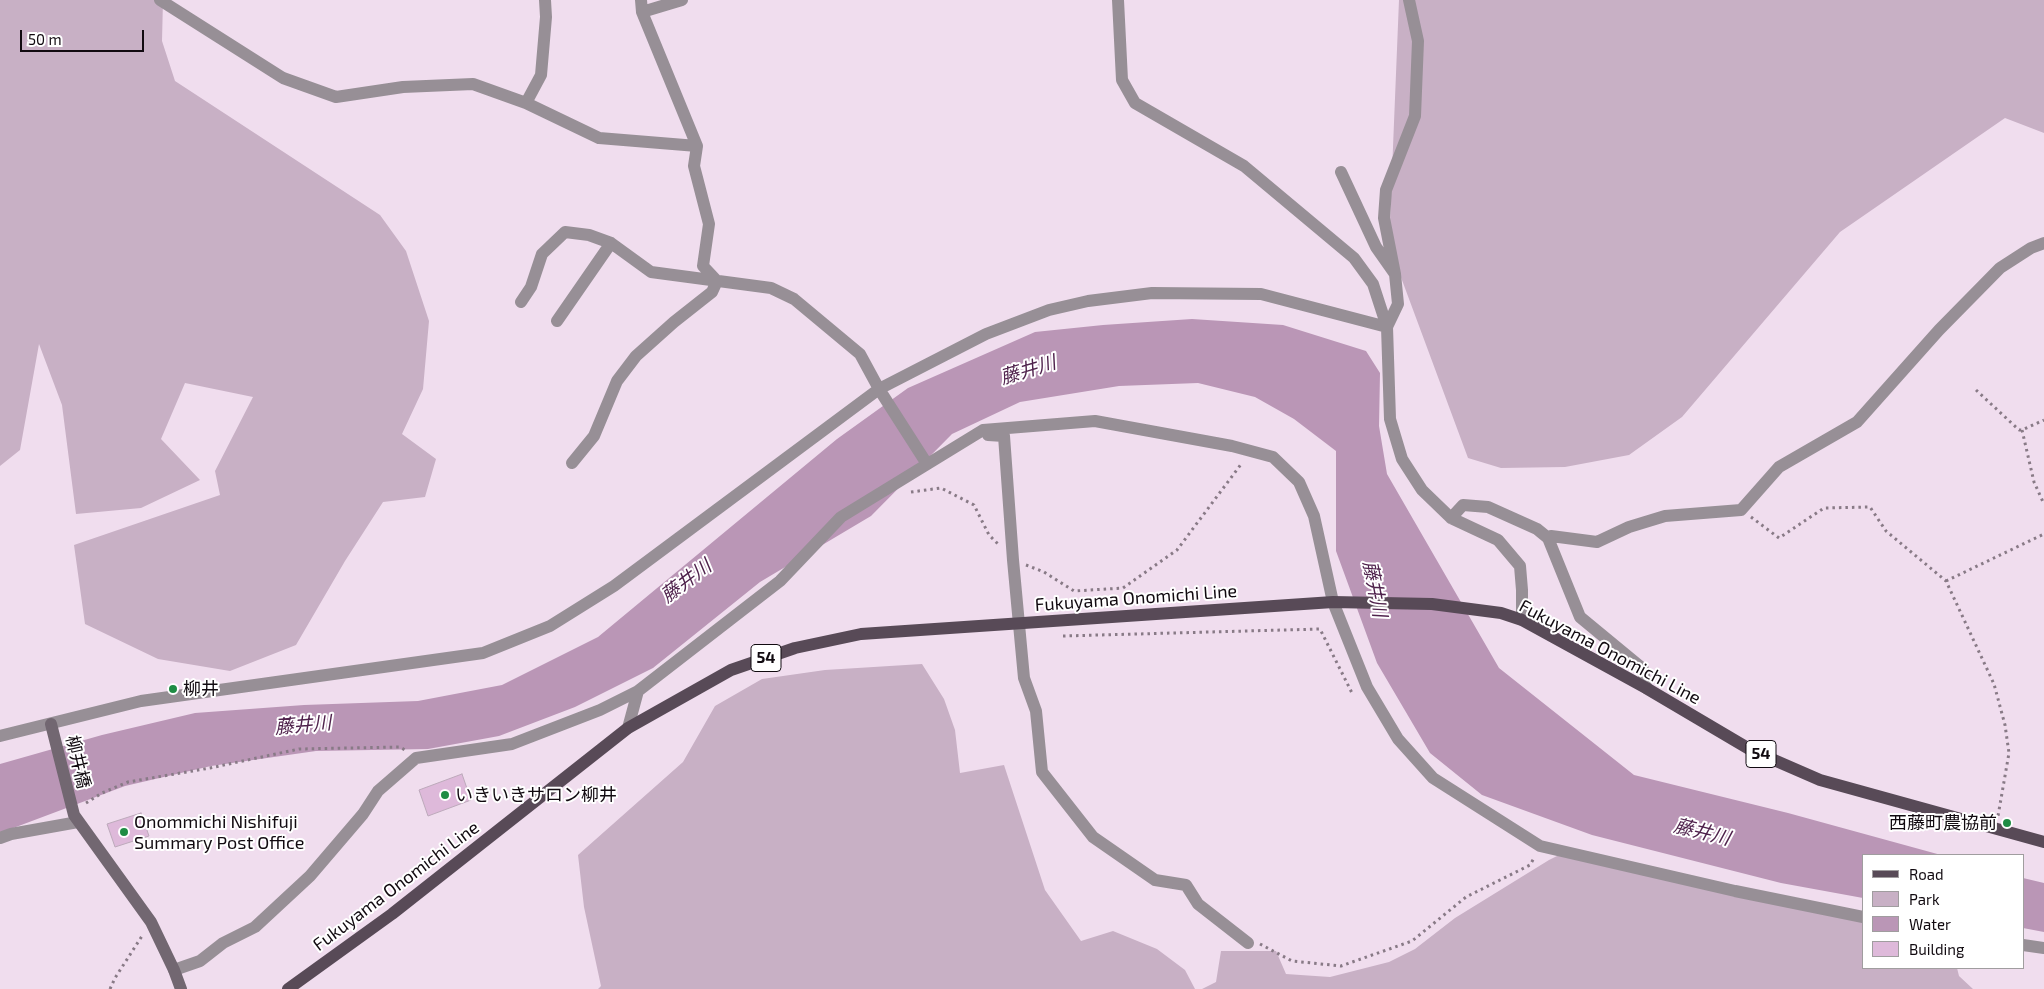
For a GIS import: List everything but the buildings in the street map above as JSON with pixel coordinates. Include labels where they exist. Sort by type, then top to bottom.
[{"type":"main road","name":"Fukuyama Onomichi Line","points":[[288,989],[392,914],[628,728],[731,670],[795,648],[861,634],[1339,603],[1432,604],[1502,613],[1522,620],[1646,688],[1751,750],[1820,780],[2044,842]]},
{"type":"street","points":[[160,0],[283,78],[336,97],[403,87],[474,84],[526,104],[599,138],[697,146]]},
{"type":"street","points":[[526,104],[541,74],[546,17],[545,0]]},
{"type":"street","points":[[682,0],[642,6],[697,146],[694,166],[709,224],[703,266],[717,281]]},
{"type":"street","points":[[1118,0],[1122,80],[1135,103],[1244,166],[1354,258],[1373,284],[1387,327],[1390,420],[1402,460],[1422,490],[1451,518],[1498,540],[1520,566],[1522,620]]},
{"type":"street","points":[[1387,327],[1398,304],[1395,274],[1384,218],[1386,190],[1415,116],[1418,41],[1409,0]]},
{"type":"street","points":[[1342,172],[1376,247],[1395,274]]},
{"type":"street","points":[[521,302],[530,287],[542,254],[565,232],[589,235],[611,243],[651,272],[771,288],[794,299],[860,354],[879,389],[927,464]]},
{"type":"street","points":[[557,321],[611,243]]},
{"type":"street","points":[[1548,538],[1552,536],[1597,542],[1629,527],[1665,516],[1741,510],[1779,467],[1857,422],[1939,330],[2000,268],[2032,248],[2044,243]]},
{"type":"street","points":[[572,463],[594,436],[618,381],[636,356],[674,322],[712,292],[717,281]]},
{"type":"street","points":[[0,736],[141,701],[483,653],[550,626],[614,586],[879,389],[986,334],[1049,310],[1088,301],[1152,293],[1261,294],[1387,327]]},
{"type":"street","points":[[174,970],[200,961],[223,943],[256,927],[310,876],[363,814],[378,791],[416,758],[512,744],[600,710],[638,691],[780,581],[841,517],[983,430],[1095,421],[1232,446],[1272,457],[1299,482],[1314,516],[1339,603],[1367,687],[1398,739],[1432,778],[1540,846],[1736,891],[1862,917]]},
{"type":"street","points":[[983,430],[986,435],[1004,436],[1024,678],[1036,711],[1042,772],[1093,837],[1156,880],[1186,885],[1198,904],[1248,943]]},
{"type":"street","points":[[1451,518],[1463,506],[1488,507],[1537,529],[1548,538],[1580,617],[1643,669],[1646,688]]},
{"type":"street","points":[[628,728],[638,691]]},
{"type":"street","name":"柳井橋","points":[[51,724],[74,815]]},
{"type":"street","points":[[0,838],[74,815],[151,922],[181,989]]},
{"type":"street","points":[[2024,945],[2044,948]]},
{"type":"path","points":[[1976,390],[2019,430],[2044,420]]},
{"type":"path","points":[[2022,430],[2034,482],[2044,504]]},
{"type":"path","points":[[896,483],[908,492],[941,488],[974,505],[989,535],[1013,560],[1044,572],[1074,591],[1123,588],[1177,550],[1243,461],[1232,446]]},
{"type":"path","points":[[1741,510],[1779,538],[1824,508],[1870,507],[1886,531],[1946,581],[1994,684],[2005,725],[2009,753],[1995,829]]},
{"type":"path","points":[[1946,581],[2044,534]]},
{"type":"path","points":[[1059,636],[1320,629],[1355,697]]},
{"type":"path","points":[[74,815],[85,803],[93,798],[128,782],[210,768],[299,749],[400,747],[416,758]]},
{"type":"path","points":[[1248,943],[1264,944],[1292,962],[1341,966],[1412,941],[1466,897],[1530,865],[1540,846]]},
{"type":"path","points":[[110,989],[151,922]]},
{"type":"green space","points":[[0,0],[163,0],[162,41],[175,81],[380,215],[406,251],[429,321],[423,389],[402,434],[436,459],[425,497],[383,502],[345,561],[296,645],[230,671],[158,659],[85,624],[74,545],[220,495],[215,471],[253,397],[185,383],[161,439],[200,480],[141,508],[76,514],[62,405],[39,344],[20,450],[0,466]]},
{"type":"green space","points":[[1399,0],[2044,0],[2044,133],[2005,118],[1840,232],[1682,417],[1629,455],[1565,467],[1501,468],[1468,458],[1389,245]]},
{"type":"green space","points":[[922,664],[944,699],[955,730],[960,773],[1004,765],[1045,890],[1081,941],[1113,931],[1157,949],[1185,970],[1195,989],[598,989],[601,986],[584,907],[578,855],[683,762],[715,706],[762,679],[825,670]]},
{"type":"green space","points":[[1567,851],[1862,918],[1862,969],[1957,969],[1959,976],[1973,989],[1202,989],[1216,982],[1221,951],[1276,951],[1286,974],[1330,977],[1389,962],[1415,949],[1455,918],[1549,860]]},
{"type":"water","name":"藤井川","points":[[1192,319],[1283,325],[1366,351],[1380,373],[1379,426],[1387,474],[1499,668],[1634,775],[1788,813],[1937,854],[1862,854],[1862,898],[1781,883],[1592,835],[1482,795],[1430,753],[1377,663],[1336,551],[1336,451],[1294,419],[1255,397],[1198,383],[1119,386],[1020,402],[952,434],[871,516],[760,582],[653,668],[575,707],[499,736],[428,749],[316,751],[211,766],[125,786],[0,833],[0,764],[102,735],[195,713],[304,705],[418,701],[502,685],[598,637],[837,439],[908,388],[1035,332]]},
{"type":"water","points":[[2024,878],[2044,883],[2044,932],[2024,928]]},
{"type":"place","name":"柳井","points":[[173,689]]},
{"type":"place","name":"いきいきサロン柳井","points":[[445,795]]},
{"type":"place","name":"西藤町農協前","points":[[2007,823]]},
{"type":"place","name":"Onommichi Nishifuji Summary Post Office","points":[[124,832]]}]
